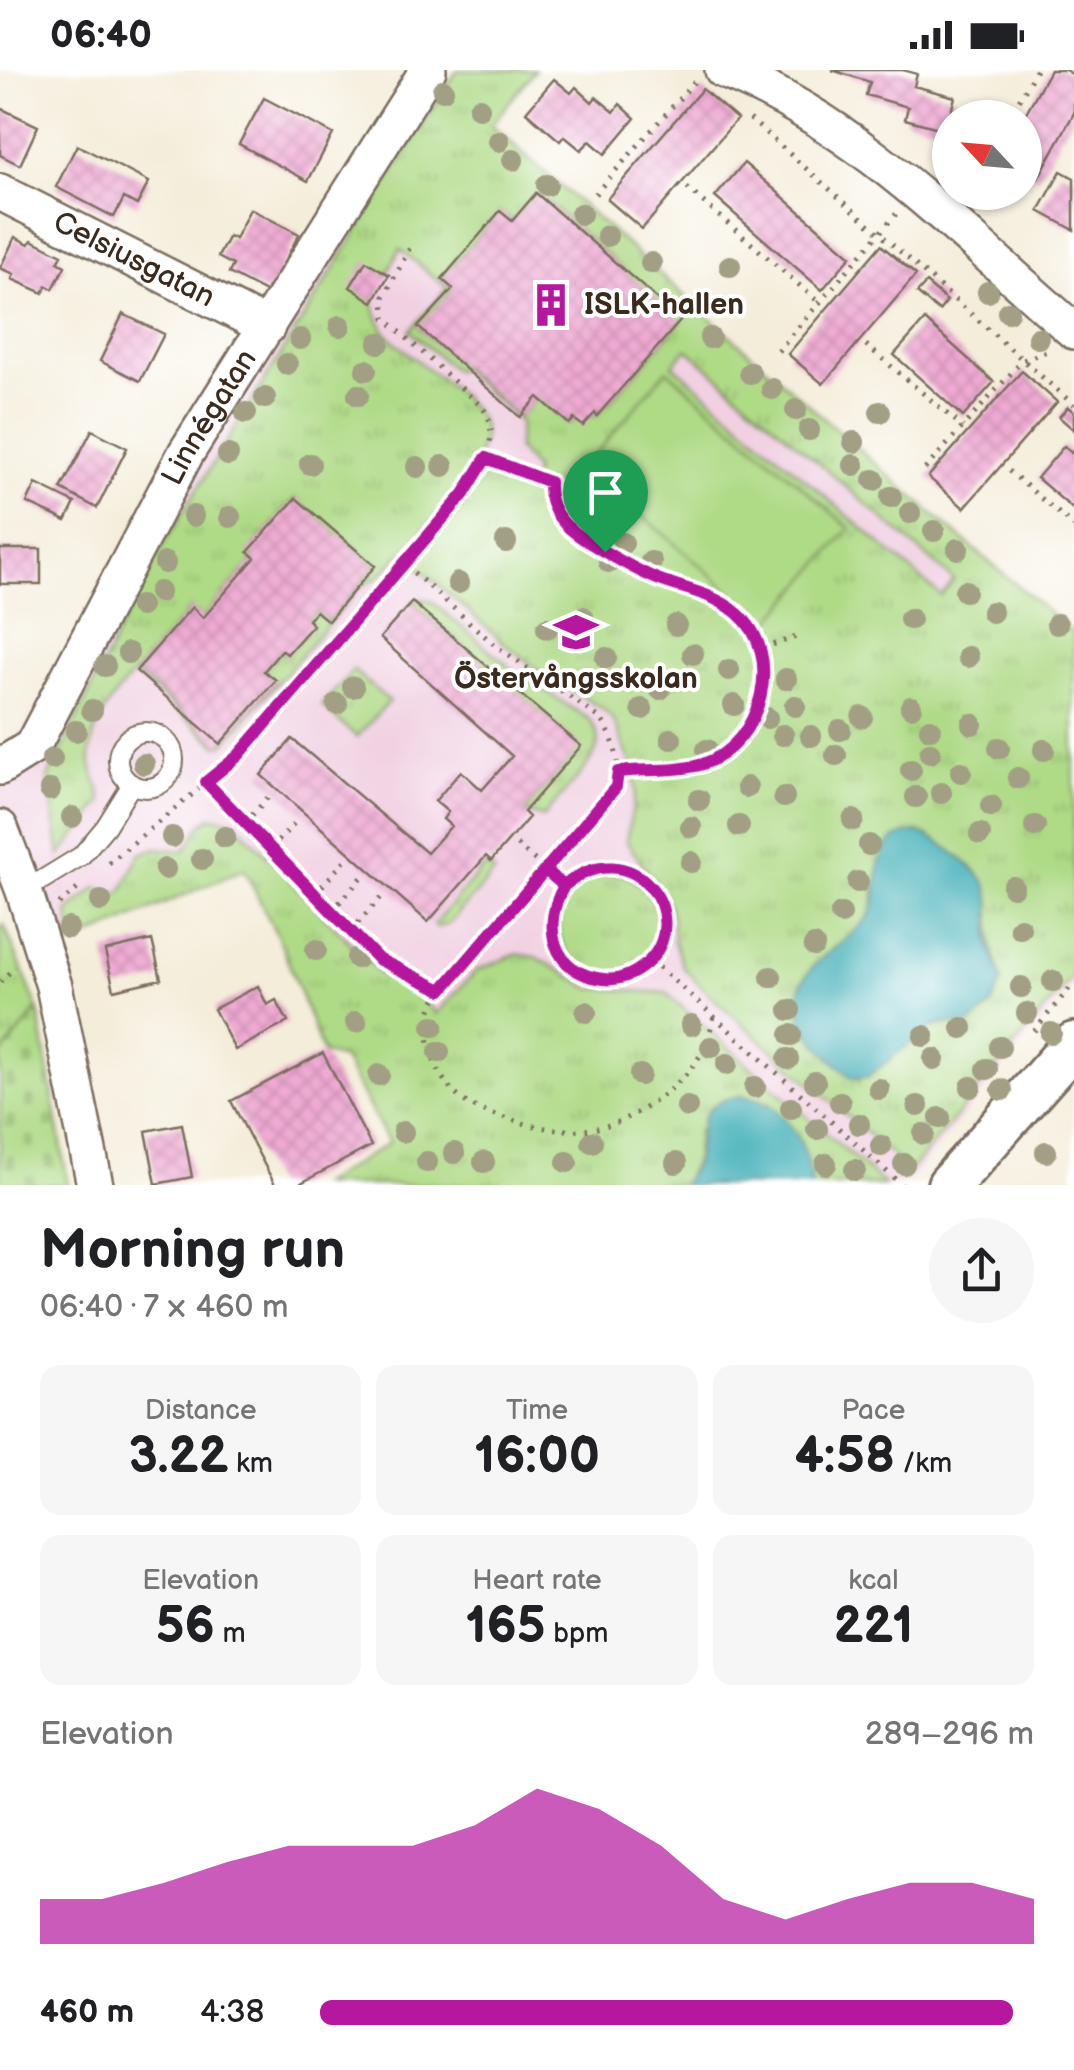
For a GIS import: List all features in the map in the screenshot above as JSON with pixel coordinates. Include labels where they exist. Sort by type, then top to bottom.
[{"type":"street","name":"Linnégatan","points":[[0,767],[32,747],[186,453],[428,70]]},
{"type":"street","points":[[714,77],[782,97],[834,129],[1073,330]]},
{"type":"street","name":"Celsiusgatan","points":[[0,192],[267,327]]},
{"type":"street","points":[[0,828],[54,986],[95,1185]]},
{"type":"street","points":[[949,1185],[1074,1044]]},
{"type":"lane","points":[[30,908],[106,826],[132,784]]},
{"type":"path","points":[[1019,100],[1036,70]]},
{"type":"path","points":[[595,194],[695,80],[714,77]]},
{"type":"path","points":[[743,112],[1074,405]]},
{"type":"path","points":[[686,188],[820,302]]},
{"type":"path","points":[[778,351],[914,193]]},
{"type":"path","points":[[106,865],[238,756],[464,494],[486,458],[491,433],[488,415],[385,318],[384,297],[413,242]]},
{"type":"path","points":[[925,468],[1023,360],[1050,349],[1073,330]]},
{"type":"path","points":[[866,345],[963,427]]},
{"type":"path","points":[[486,458],[549,482],[548,497],[553,510],[571,531],[640,572],[714,597],[749,624],[762,648],[764,671],[757,709],[737,741],[720,756],[701,765],[618,772]]},
{"type":"path","points":[[1009,471],[1074,526]]},
{"type":"path","points":[[403,563],[496,646],[600,718],[607,728],[618,772],[616,787],[442,990],[430,1012],[435,1064],[451,1091],[471,1106],[521,1123],[555,1129],[612,1124],[654,1099],[694,1064],[704,1048],[714,1016]]},
{"type":"path","points":[[762,648],[802,635]]},
{"type":"path","points":[[206,782],[378,959],[442,990]]},
{"type":"path","points":[[245,822],[272,793]]},
{"type":"path","points":[[271,849],[297,820]]},
{"type":"path","points":[[517,845],[564,886]]},
{"type":"path","points":[[315,894],[346,858]]},
{"type":"path","points":[[623,868],[638,875],[659,899],[664,914],[660,946],[651,960],[638,970],[608,980],[578,971],[565,961],[552,932],[552,915],[564,886],[592,869],[623,868]]},
{"type":"path","points":[[332,911],[364,874]]},
{"type":"path","points":[[30,908],[92,877]]},
{"type":"path","points":[[351,930],[385,892]]},
{"type":"path","points":[[651,960],[902,1185]]},
{"type":"shaded area","name":"Östervångsskolan","points":[[424,77],[1074,644],[1074,983],[906,1185],[424,1185],[244,864],[71,941],[41,943],[0,828],[0,767]]},
{"type":"green space","points":[[457,70],[535,70],[491,125],[1074,634],[1074,975],[910,1171],[683,967],[664,894],[626,841],[636,792],[632,766],[614,721],[603,709],[538,670],[416,565],[416,559],[488,470],[532,483],[534,469],[517,448],[520,422],[460,368],[455,371],[410,331],[447,288],[400,249],[373,302],[376,313],[389,336],[455,391],[479,417],[482,443],[474,462],[425,528],[379,577],[360,587],[224,744],[217,745],[134,673],[105,711],[91,744],[90,762],[102,802],[60,856],[48,778],[151,564]],"holes":[[[537,193],[681,321],[598,415],[574,419],[569,424],[538,397],[519,417],[419,328],[453,289],[442,278],[500,212],[512,221]],[[687,349],[954,580],[941,596],[673,365]],[[295,498],[375,566],[328,621],[316,611],[308,620],[312,625],[287,654],[282,650],[264,671],[275,681],[220,744],[136,671],[191,608],[203,618],[255,558],[249,552]],[[918,832],[976,875],[989,899],[993,949],[999,969],[961,1025],[947,1024],[919,1034],[858,1080],[839,1067],[815,1035],[803,1013],[800,995],[803,981],[812,969],[870,914],[877,881],[896,838]]]},
{"type":"green space","points":[[667,370],[850,528],[768,624],[585,466]]},
{"type":"green space","points":[[431,601],[517,673],[589,719],[594,727],[598,742],[591,759],[543,817],[524,812],[580,746],[412,602]]},
{"type":"green space","points":[[353,670],[389,701],[357,737],[322,706]]},
{"type":"green space","points":[[212,817],[233,820],[379,973],[414,988],[436,1014],[477,970],[517,954],[536,957],[590,988],[666,993],[885,1185],[812,1185],[799,1140],[769,1104],[698,1131],[695,1161],[682,1185],[320,1185],[389,1143],[343,1059],[323,1053],[281,943],[244,869],[74,943],[68,912],[97,887],[113,896],[122,891],[140,854],[156,848],[183,851],[202,824]]},
{"type":"green space","points":[[488,867],[495,872],[449,924],[437,927],[434,924]]},
{"type":"green space","points":[[608,873],[627,877],[643,888],[654,904],[658,923],[654,942],[643,958],[627,969],[608,973],[589,969],[573,958],[562,942],[558,923],[562,904],[573,888],[589,877]]},
{"type":"green space","points":[[4,925],[38,1009],[0,1057],[0,929]]},
{"type":"green space","points":[[38,1009],[68,1185],[0,1185],[0,1057]]},
{"type":"water","points":[[918,832],[956,854],[987,886],[990,942],[1002,981],[991,1006],[970,1025],[933,1026],[867,1077],[851,1077],[824,1051],[802,1020],[802,983],[818,962],[869,916],[879,865],[889,843]]},
{"type":"water","points":[[743,1096],[758,1100],[783,1116],[806,1155],[812,1185],[682,1185],[695,1163],[708,1111],[727,1099]]},
{"type":"building","points":[[832,70],[903,70],[917,74],[914,86],[955,97],[932,100],[932,126],[905,119],[908,107],[866,95],[870,82]]},
{"type":"building","points":[[1050,70],[1065,70],[1074,75],[1074,113],[1042,171],[1042,100],[1033,100]]},
{"type":"building","points":[[554,79],[571,93],[576,87],[592,102],[596,97],[614,112],[620,104],[635,118],[605,154],[590,141],[581,150],[564,136],[560,141],[526,112]]},
{"type":"building","points":[[702,89],[737,119],[642,229],[607,199]]},
{"type":"building","points":[[264,98],[333,134],[308,181],[239,144]]},
{"type":"building","points":[[0,108],[38,126],[20,165],[0,155]]},
{"type":"building","points":[[77,145],[149,182],[137,205],[124,198],[114,217],[56,187]]},
{"type":"building","points":[[744,163],[851,256],[822,290],[715,197]]},
{"type":"building","points":[[1061,171],[1074,178],[1074,230],[1039,211]]},
{"type":"building","name":"ISLK-hallen","points":[[536,193],[681,320],[597,416],[595,413],[583,426],[574,419],[569,424],[538,397],[520,417],[418,327],[453,289],[442,279],[500,211],[512,221]]},
{"type":"building","points":[[250,209],[299,234],[279,272],[284,274],[273,296],[229,273],[233,265],[218,257],[229,236],[235,239]]},
{"type":"building","points":[[15,237],[29,244],[32,240],[62,255],[58,262],[65,266],[53,289],[47,286],[43,293],[12,279],[14,274],[0,268]]},
{"type":"building","points":[[881,245],[916,275],[823,384],[788,354]]},
{"type":"building","points":[[366,261],[389,275],[373,302],[350,287]]},
{"type":"building","points":[[926,283],[947,301],[939,311],[917,293]]},
{"type":"building","points":[[123,314],[164,334],[140,381],[100,361]]},
{"type":"building","points":[[925,320],[994,382],[963,417],[894,355]]},
{"type":"building","points":[[1022,371],[1057,402],[964,508],[928,477]]},
{"type":"building","points":[[1068,407],[1074,412],[1074,430],[1059,417]]},
{"type":"building","points":[[92,430],[127,448],[97,508],[61,489]]},
{"type":"building","points":[[1064,446],[1074,455],[1074,510],[1037,478]]},
{"type":"building","points":[[36,484],[75,503],[66,521],[27,503]]},
{"type":"building","points":[[296,498],[375,566],[328,621],[316,611],[308,620],[313,625],[287,654],[282,650],[264,671],[276,680],[220,744],[136,671],[192,607],[203,618],[255,558],[248,552]]},
{"type":"building","points":[[0,549],[41,549],[41,584],[0,584]]},
{"type":"building","points":[[412,602],[581,746],[524,812],[529,817],[491,861],[486,856],[428,922],[261,775],[292,739],[427,853],[451,826],[443,819],[448,812],[435,801],[461,771],[482,790],[512,756],[380,638]]},
{"type":"building","points":[[152,940],[161,979],[114,990],[105,951]]},
{"type":"building","points":[[258,986],[267,1005],[276,1000],[288,1022],[235,1050],[214,1009]]},
{"type":"building","points":[[323,1053],[371,1146],[297,1185],[275,1185],[231,1101]]},
{"type":"building","points":[[182,1124],[192,1177],[156,1184],[146,1131]]},
{"type":"place","name":"ISLK-hallen","points":[[551,305]]},
{"type":"place","name":"Östervångsskolan","points":[[576,632]]},
{"type":"route","points":[[605,552],[560,520],[548,497],[549,482],[486,458],[464,494],[238,756],[206,782],[378,959],[442,990],[545,870],[564,886],[592,869],[608,866],[623,868],[650,885],[664,914],[660,946],[651,960],[624,977],[608,980],[592,978],[565,961],[552,932],[552,915],[564,886],[545,870],[616,787],[618,772],[701,765],[720,756],[737,741],[757,709],[764,658],[749,624],[714,597],[659,580],[605,552]]}]
